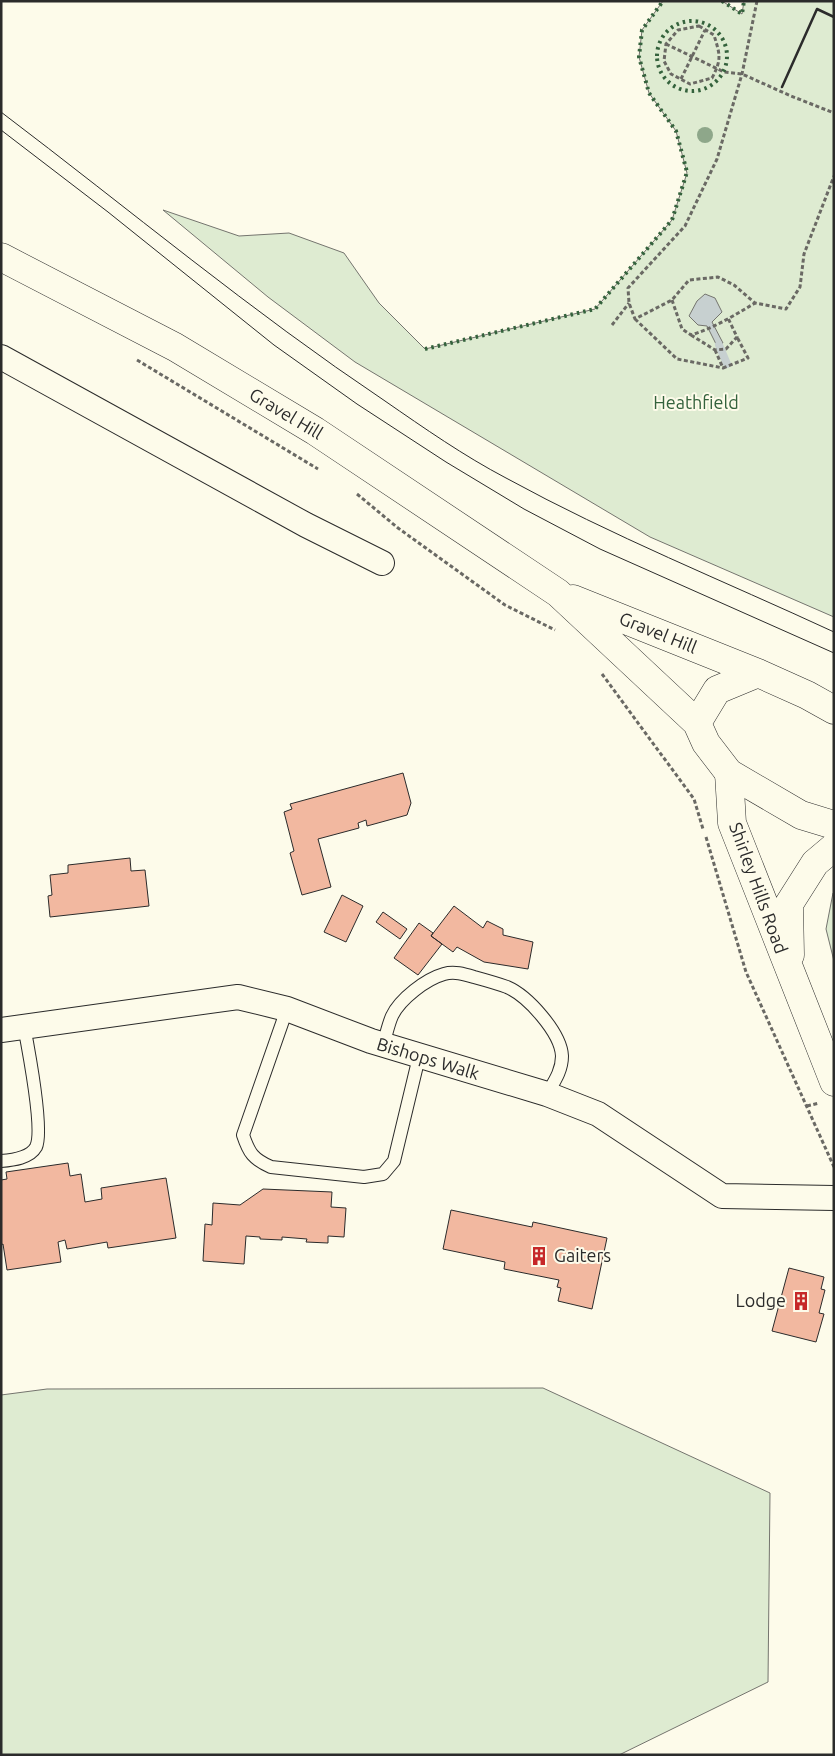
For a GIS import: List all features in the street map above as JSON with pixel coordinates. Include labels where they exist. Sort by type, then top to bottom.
[{"type":"main road","name":"Gravel Hill","points":[[1,257],[175,347],[315,431],[558,593],[698,723],[706,743],[729,773],[801,816],[834,825]]},
{"type":"main road","name":"Gravel Hill","points":[[558,593],[758,673],[807,695],[834,710]]},
{"type":"main road","points":[[698,723],[717,690],[758,673]]},
{"type":"main road","name":"Shirley Hills Road","points":[[729,773],[732,823],[834,1082]]},
{"type":"main road","name":"Shirley Hills Road","points":[[790,972],[789,904],[815,863],[834,847]]},
{"type":"street","points":[[1,357],[306,525],[382,563]]},
{"type":"street","name":"Bishops Walk","points":[[13,1028],[238,997],[287,1009],[383,1045],[547,1094],[598,1114],[722,1196],[834,1198]]},
{"type":"lane","points":[[383,1045],[393,1015],[416,990],[430,980],[445,973],[456,972],[489,981],[508,988],[527,1001],[558,1040],[562,1054],[561,1067],[547,1094]]},
{"type":"lane","points":[[287,1009],[243,1135],[249,1151],[258,1162],[271,1167],[364,1177],[383,1174],[394,1161],[419,1057]]},
{"type":"lane","points":[[1,1161],[26,1156],[35,1148],[39,1137],[32,1069],[13,1028]]},
{"type":"path","points":[[728,318],[748,358],[723,368],[677,360],[635,320],[629,303],[628,288],[685,226],[717,159],[742,74],[757,1]]},
{"type":"path","points":[[698,26],[705,30],[714,35],[721,56],[712,78],[690,84],[671,74],[664,61],[666,44],[678,30],[698,26]]},
{"type":"path","points":[[681,79],[705,30]]},
{"type":"path","points":[[666,44],[724,72],[742,74],[834,113]]},
{"type":"path","points":[[635,320],[672,300],[689,280],[718,277],[734,285],[755,303],[786,309],[800,287],[804,254],[834,176]]},
{"type":"path","points":[[672,300],[682,329],[715,350],[723,368]]},
{"type":"path","points":[[612,325],[629,303]]},
{"type":"path","points":[[691,335],[722,322],[755,303]]},
{"type":"path","points":[[715,350],[726,348],[737,337]]},
{"type":"path","points":[[136,360],[320,470]]},
{"type":"path","points":[[353,491],[398,528],[506,605],[562,634]]},
{"type":"path","points":[[602,673],[694,799],[746,972],[834,1166]]},
{"type":"green space","name":"Heathfield","points":[[663,1],[722,1],[742,14],[744,1],[834,1],[834,617],[650,537],[355,362],[268,297],[163,210],[239,236],[289,233],[344,253],[379,303],[425,349],[595,309],[672,220],[687,173],[676,131],[649,93],[639,57],[642,30]]},
{"type":"green space","points":[[834,893],[834,961],[826,929]]},
{"type":"green space","points":[[543,1388],[770,1493],[768,1682],[619,1755],[1,1755],[1,1395],[47,1389]]},
{"type":"shaded area","points":[[705,294],[715,298],[722,312],[712,322],[723,343],[717,346],[707,326],[698,325],[689,316],[697,301]]},
{"type":"building","points":[[403,773],[411,803],[407,815],[367,826],[366,820],[358,823],[359,828],[318,839],[331,887],[302,895],[290,853],[294,851],[284,812],[292,809],[290,804]]},
{"type":"building","points":[[130,858],[131,871],[145,870],[149,906],[50,917],[48,896],[52,895],[50,875],[68,873],[68,865]]},
{"type":"building","points":[[342,895],[363,906],[346,942],[324,932]]},
{"type":"building","points":[[454,906],[483,928],[487,921],[503,929],[503,935],[533,942],[528,969],[484,962],[457,947],[453,952],[431,936]]},
{"type":"building","points":[[383,912],[407,929],[400,939],[376,922]]},
{"type":"building","points":[[419,923],[433,933],[431,936],[442,944],[418,975],[394,958]]},
{"type":"building","points":[[68,1163],[70,1176],[81,1174],[85,1202],[102,1199],[101,1188],[166,1178],[176,1238],[108,1248],[107,1242],[67,1249],[65,1240],[58,1242],[61,1262],[7,1270],[3,1244],[1,1245],[1,1180],[7,1179],[6,1172]]},
{"type":"building","points":[[263,1189],[332,1192],[331,1207],[346,1208],[344,1237],[328,1236],[328,1243],[306,1242],[307,1239],[282,1237],[282,1240],[260,1239],[260,1237],[246,1236],[244,1264],[203,1261],[205,1224],[212,1225],[213,1203],[240,1205]]},
{"type":"building","name":"Gaiters","points":[[451,1210],[532,1227],[533,1222],[607,1238],[592,1309],[558,1301],[561,1288],[557,1287],[559,1280],[504,1269],[505,1262],[443,1249]]},
{"type":"building","name":"Lodge","points":[[789,1268],[824,1277],[821,1289],[825,1290],[819,1313],[824,1314],[816,1342],[772,1331]]},
{"type":"waterway","points":[[719,345],[727,364]]},
{"type":"tram line","points":[[1,112],[287,332],[460,451],[506,478],[586,519],[834,632]]},
{"type":"tram line","points":[[1,130],[108,212],[274,345],[357,404],[446,462],[524,509],[600,549],[834,653]]},
{"type":"hedge","points":[[425,349],[595,309],[672,220],[687,172],[676,131],[649,93],[639,57],[642,30],[663,1]]},
{"type":"hedge","points":[[722,1],[742,14],[744,1]]},
{"type":"hedge","points":[[692,21],[705,24],[717,31],[724,43],[727,56],[724,69],[717,81],[705,88],[692,91],[679,88],[667,81],[660,69],[657,56],[660,43],[667,31],[679,24],[692,21]]},
{"type":"wall","points":[[782,87],[817,9],[834,17]]},
{"type":"place","name":"Gaiters","points":[[539,1256]]},
{"type":"place","name":"Lodge","points":[[801,1301]]}]
